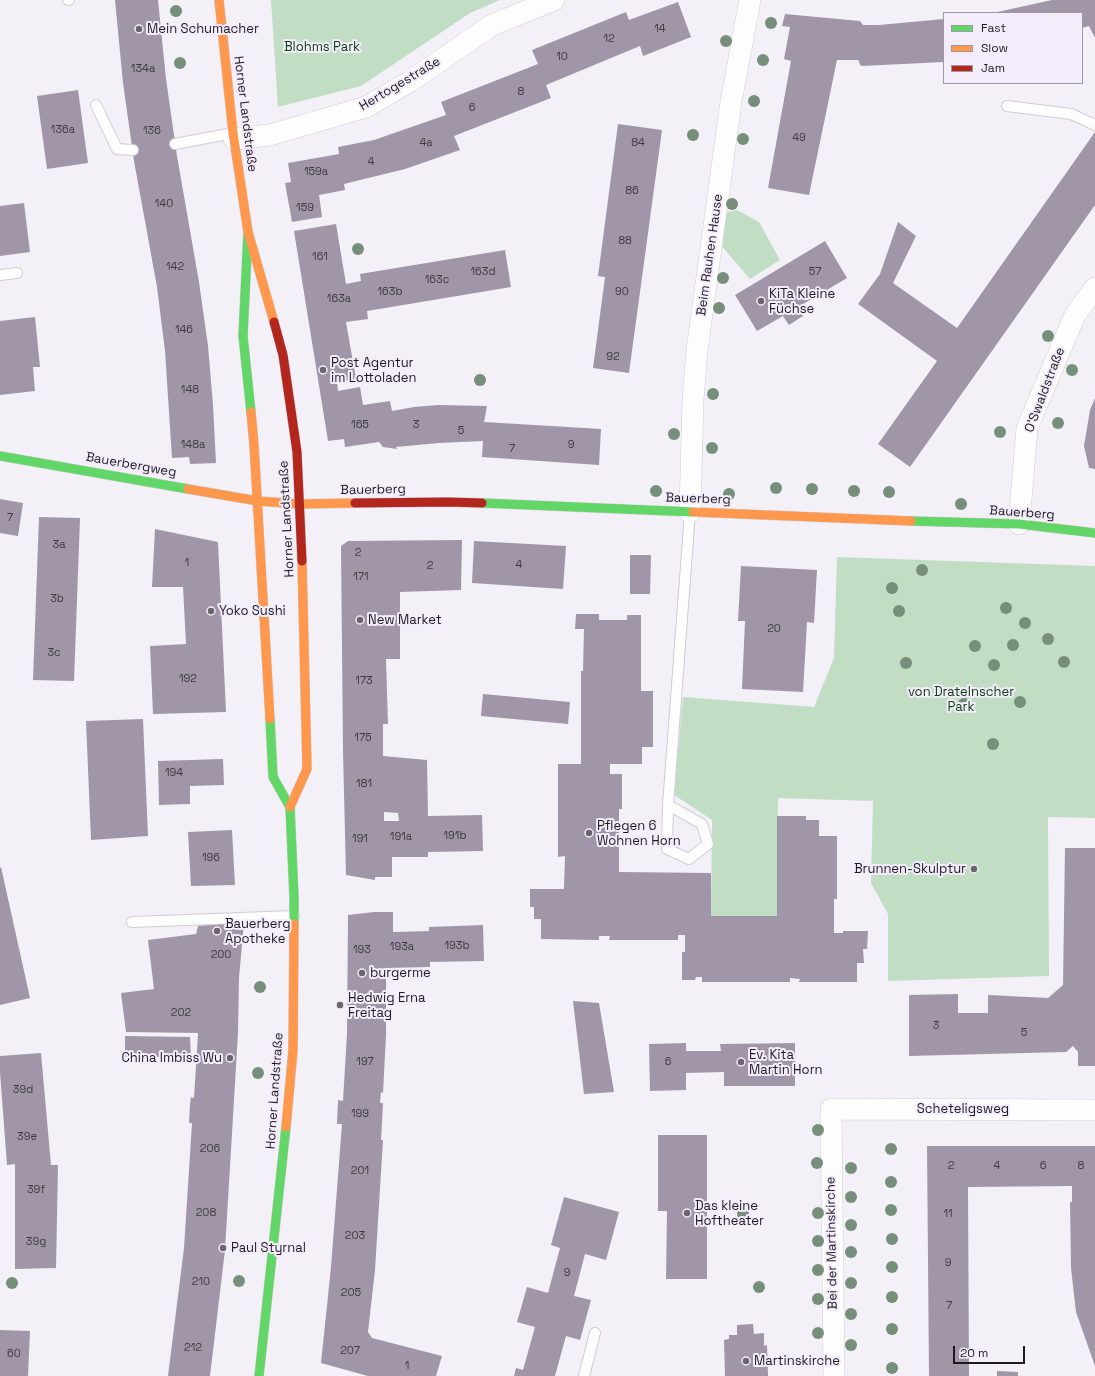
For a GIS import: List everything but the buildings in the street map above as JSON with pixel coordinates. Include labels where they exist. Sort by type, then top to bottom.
[{"type":"main road","name":"Horner Landstraße","points":[[219,0],[233,136],[248,232],[283,355],[297,452],[303,582],[307,769],[290,807]]},
{"type":"main road","name":"Horner Landstraße","points":[[248,232],[243,336],[258,501],[273,777],[290,807],[294,887],[293,1050],[280,1188],[259,1376]]},
{"type":"main road","name":"Bauerbergweg","points":[[0,456],[258,501],[299,504]]},
{"type":"main road","name":"Bauerberg","points":[[299,504],[448,502],[1019,524],[1095,533]]},
{"type":"street","name":"Hertogestraße","points":[[233,136],[270,135],[366,107],[409,82],[492,25],[554,0]]},
{"type":"street","name":"Beim Rauhen Hause","points":[[690,512],[693,400],[697,350],[731,102],[750,0]]},
{"type":"street","name":"O'Swaldstraße","points":[[1019,524],[1027,428],[1075,315],[1095,288]]},
{"type":"street","name":"Scheteligsweg","points":[[831,1109],[1095,1110]]},
{"type":"street","name":"Bei der Martinskirche","points":[[831,1109],[834,1376]]},
{"type":"lane","points":[[96,105],[117,149],[133,150]]},
{"type":"lane","points":[[1007,106],[1071,114],[1095,125]]},
{"type":"lane","points":[[175,144],[233,136]]},
{"type":"lane","points":[[0,275],[17,273]]},
{"type":"lane","points":[[668,805],[702,824],[708,844],[689,859],[667,849],[668,805],[690,512]]},
{"type":"lane","points":[[132,922],[294,916]]},
{"type":"lane","points":[[584,1376],[595,1333]]},
{"type":"green space","name":"Blohms Park","points":[[271,0],[500,0],[470,13],[361,86],[278,107]]},
{"type":"green space","points":[[737,210],[759,222],[780,260],[750,279],[720,244],[727,212]]},
{"type":"green space","name":"von Dratelnscher Park","points":[[837,557],[1095,566],[1095,818],[1048,817],[1049,976],[888,981],[888,914],[871,883],[873,801],[778,798],[777,916],[711,916],[712,820],[674,795],[683,697],[814,707],[834,658]]},
{"type":"traffic: fast","points":[[248,232],[243,336],[251,412]]},
{"type":"traffic: fast","points":[[0,456],[188,489]]},
{"type":"traffic: fast","points":[[482,503],[693,512]]},
{"type":"traffic: fast","points":[[911,521],[1019,524],[1095,533]]},
{"type":"traffic: fast","points":[[270,719],[273,777],[290,807],[294,924]]},
{"type":"traffic: fast","points":[[259,1376],[286,1127]]},
{"type":"traffic: slow","points":[[219,0],[233,133],[248,232],[274,322]]},
{"type":"traffic: slow","points":[[251,412],[270,719]]},
{"type":"traffic: slow","points":[[188,489],[258,501],[299,504],[355,503]]},
{"type":"traffic: slow","points":[[693,512],[911,521]]},
{"type":"traffic: slow","points":[[290,807],[307,769],[302,561]]},
{"type":"traffic: slow","points":[[286,1127],[293,1050],[294,924]]},
{"type":"traffic: jam","points":[[274,322],[283,355],[297,452],[302,561]]},
{"type":"traffic: jam","points":[[355,503],[482,503]]},
{"type":"place","name":"Mein Schumacher","points":[[139,29]]},
{"type":"place","name":"KiTa Kleine Füchse","points":[[761,301]]},
{"type":"place","name":"Post Agentur im Lottoladen","points":[[323,370]]},
{"type":"place","name":"Yoko Sushi","points":[[211,611]]},
{"type":"place","name":"New Market","points":[[360,620]]},
{"type":"place","name":"Pflegen 6 Wohnen Horn","points":[[589,833]]},
{"type":"place","name":"Brunnen-Skulptur","points":[[974,869]]},
{"type":"place","name":"Bauerberg Apotheke","points":[[217,931]]},
{"type":"place","name":"burgerme","points":[[362,973]]},
{"type":"place","name":"Hedwig Erna Freitag","points":[[340,1005]]},
{"type":"place","name":"China Imbiss Wu","points":[[230,1058]]},
{"type":"place","name":"Ev. Kita Martin Horn","points":[[741,1062]]},
{"type":"place","name":"Das kleine Hoftheater","points":[[687,1213]]},
{"type":"place","name":"Paul Styrnal","points":[[223,1248]]},
{"type":"place","name":"Martinskirche","points":[[746,1361]]}]
